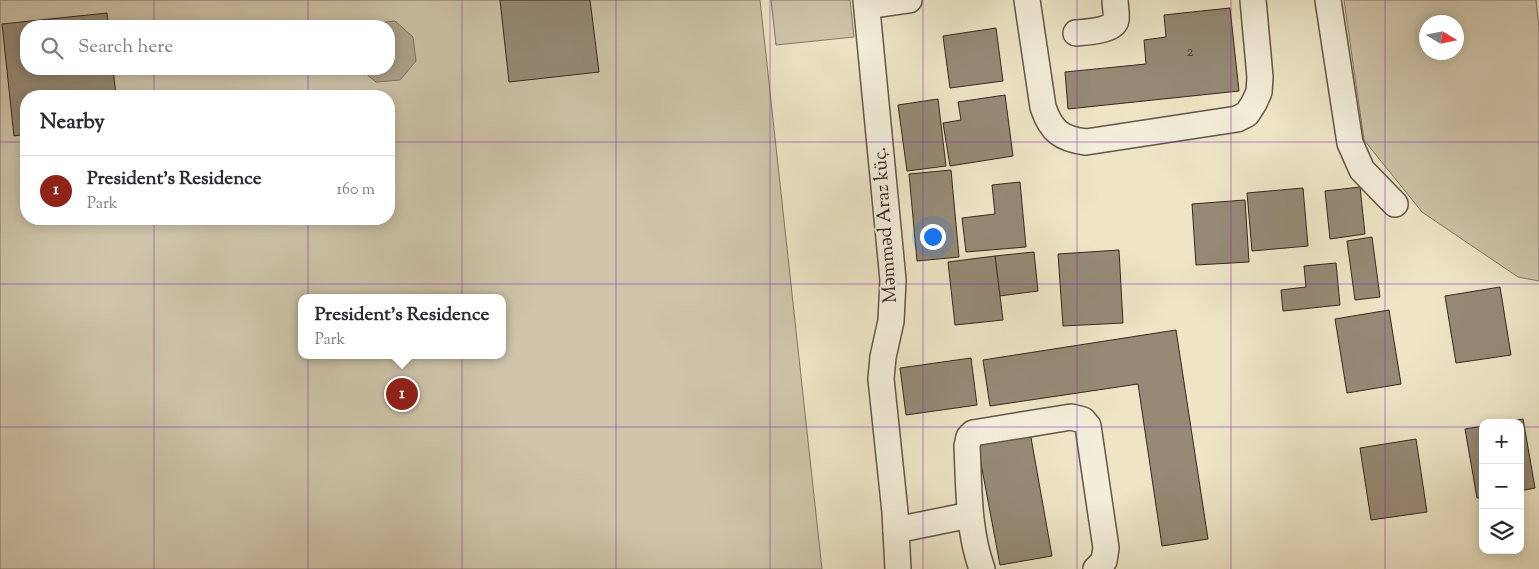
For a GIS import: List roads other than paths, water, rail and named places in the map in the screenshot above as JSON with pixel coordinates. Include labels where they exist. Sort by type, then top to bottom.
[{"type":"lane","points":[[866,3],[909,0]]},
{"type":"lane","points":[[1028,0],[1043,107],[1048,122],[1057,132],[1065,137],[1086,142],[1237,120],[1247,114],[1259,92],[1260,76],[1253,0]]},
{"type":"lane","points":[[1076,33],[1108,28],[1114,25],[1116,20],[1115,0]]},
{"type":"lane","points":[[1328,0],[1350,143],[1362,170],[1395,204]]},
{"type":"lane","name":"Məmməd Araz küç.","points":[[866,3],[893,280],[891,321],[883,357],[881,378],[898,569]]},
{"type":"lane","points":[[982,569],[970,515],[968,438],[973,433],[1071,417],[1083,420],[1088,426],[1106,548],[1104,561],[1096,569]]},
{"type":"lane","points":[[896,530],[970,515]]},
{"type":"place","name":"President's Residence","points":[[402,394]]}]
